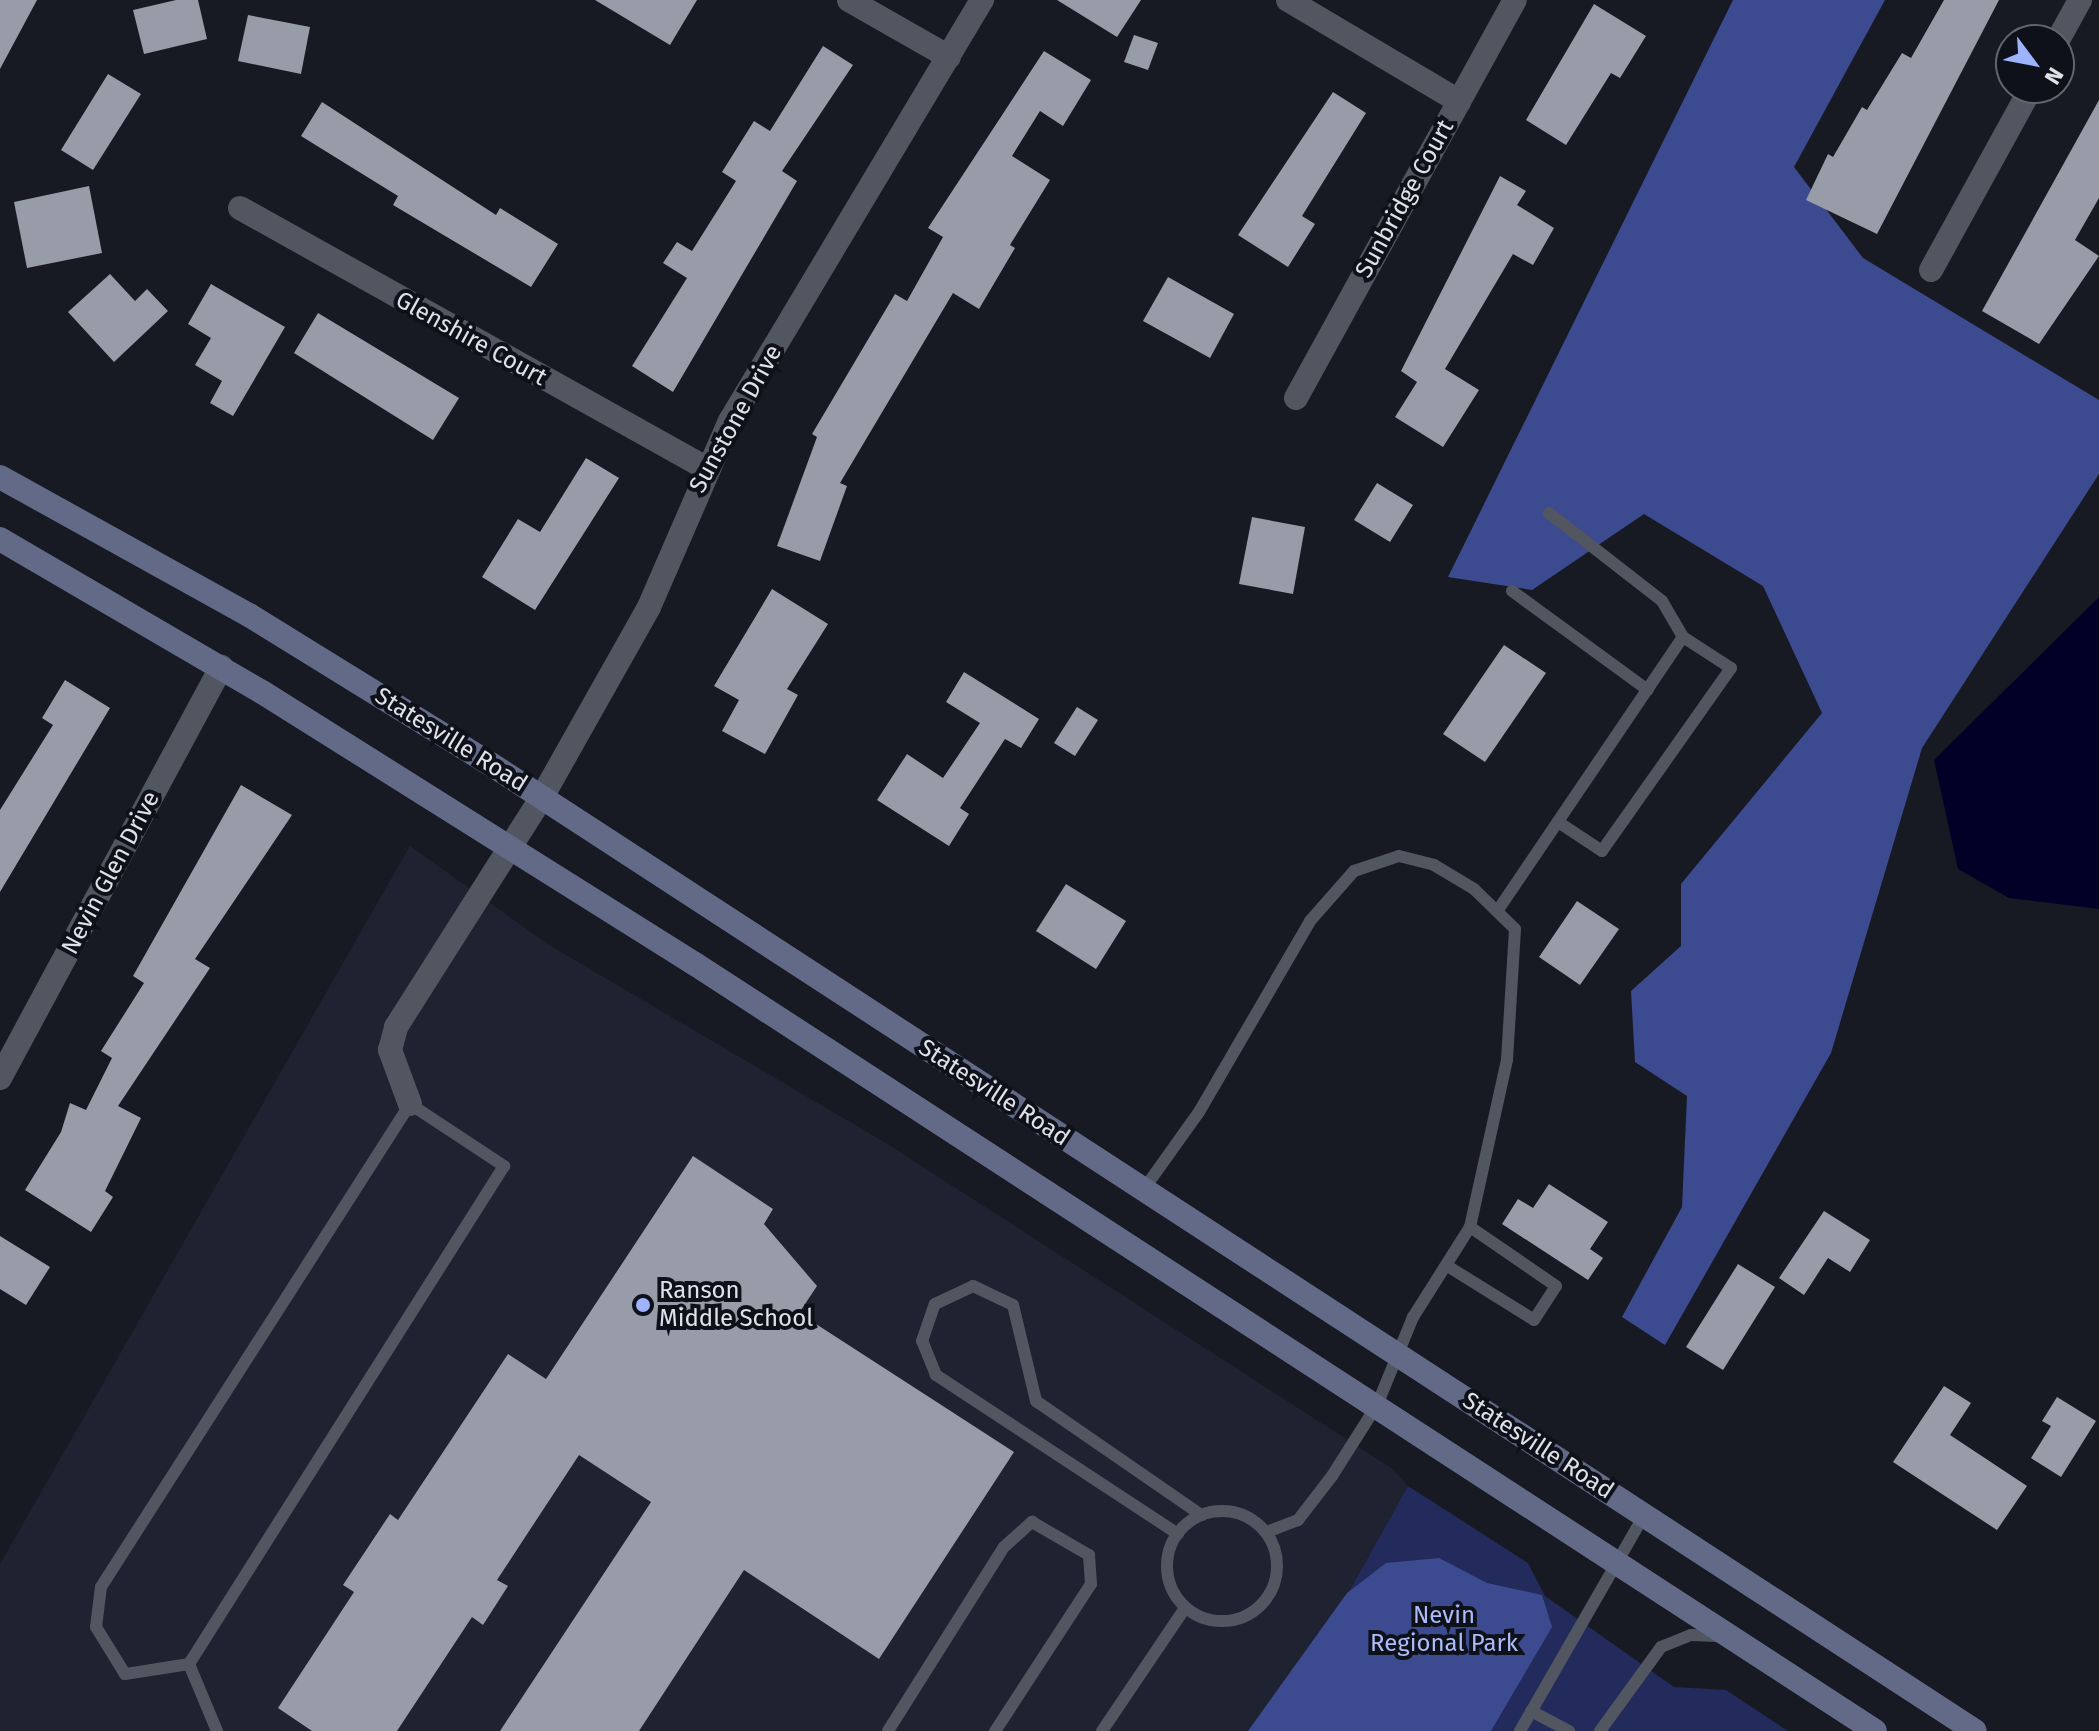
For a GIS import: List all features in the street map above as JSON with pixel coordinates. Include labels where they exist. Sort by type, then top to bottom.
[{"type":"main road","name":"Statesville Road","points":[[0,477],[249,615],[542,797],[1975,1731]]},
{"type":"main road","points":[[0,539],[221,667],[511,848],[1618,1560],[1875,1731]]},
{"type":"street","points":[[849,0],[949,57]]},
{"type":"street","name":"Sunstone Drive","points":[[410,1104],[390,1050],[396,1027],[542,797],[649,607],[704,467],[982,0]]},
{"type":"street","points":[[1288,0],[1459,101]]},
{"type":"street","name":"Sunbridge Court","points":[[1296,398],[1515,0]]},
{"type":"street","points":[[2067,24],[2080,0]]},
{"type":"street","points":[[1931,270],[2022,104]]},
{"type":"street","name":"Glenshire Court","points":[[240,208],[704,467]]},
{"type":"street","name":"Nevin Glen Drive","points":[[0,1078],[221,667]]},
{"type":"lane","points":[[1549,513],[1662,601],[1683,637],[1731,668],[1602,851],[1558,822]]},
{"type":"lane","points":[[1512,591],[1648,690]]},
{"type":"lane","points":[[1498,910],[1683,637]]},
{"type":"lane","points":[[1144,1189],[1199,1112],[1310,921],[1354,871],[1382,858],[1417,859],[1498,910],[1515,929],[1518,956],[1489,1159],[1470,1227],[1449,1267],[1413,1317],[1400,1356],[1377,1405],[1298,1520],[1266,1532]]},
{"type":"lane","points":[[410,1104],[504,1166],[189,1664],[125,1674],[96,1627],[101,1587],[410,1104]]},
{"type":"lane","points":[[1449,1267],[1534,1320],[1556,1286],[1470,1227]]},
{"type":"lane","points":[[1178,1534],[936,1375],[922,1341],[935,1304],[973,1286],[1013,1305],[1024,1324],[1036,1401],[1201,1515]]},
{"type":"lane","points":[[1237,1513],[1266,1532],[1277,1566],[1260,1605],[1219,1622],[1185,1608],[1167,1576],[1178,1534],[1201,1515],[1237,1513]]},
{"type":"lane","points":[[1520,1731],[1644,1515]]},
{"type":"lane","points":[[888,1731],[1004,1547],[1032,1522],[1089,1555],[1091,1584],[995,1731]]},
{"type":"lane","points":[[1102,1731],[1185,1608]]},
{"type":"lane","points":[[1600,1731],[1661,1647],[1691,1635],[1733,1637]]},
{"type":"lane","points":[[189,1664],[217,1731]]},
{"type":"lane","points":[[1531,1711],[1569,1731]]},
{"type":"shaded area","points":[[2099,597],[2099,909],[2009,898],[1958,869],[1934,760]]},
{"type":"shaded area","name":"Ranson Middle School","points":[[410,846],[549,945],[884,1142],[1393,1469],[1408,1486],[1271,1731],[0,1731],[0,1564]]},
{"type":"green space","points":[[1733,0],[1885,0],[1794,167],[1863,258],[2099,400],[2099,474],[1922,748],[1831,1053],[1665,1345],[1622,1317],[1682,1207],[1687,1096],[1635,1062],[1631,991],[1681,946],[1681,884],[1822,713],[1763,586],[1644,514],[1532,590],[1448,577]]},
{"type":"green space","name":"Nevin Regional Park","points":[[1408,1486],[1528,1563],[1545,1596],[1674,1687],[1726,1690],[1788,1731],[1271,1731]]},
{"type":"green space","points":[[1439,1558],[1487,1583],[1542,1595],[1552,1627],[1491,1731],[1248,1731],[1347,1593],[1386,1563]]},
{"type":"building","points":[[0,0],[37,0],[0,69]]},
{"type":"building","points":[[176,0],[198,0],[207,39],[144,54],[133,10]]},
{"type":"building","points":[[595,0],[697,0],[670,45]]},
{"type":"building","points":[[1057,0],[1141,0],[1117,37]]},
{"type":"building","points":[[1944,0],[1999,0],[1877,234],[1806,200],[1828,154],[1833,157],[1862,107],[1867,110],[1902,53],[1911,58]]},
{"type":"building","points":[[1594,4],[1646,36],[1620,78],[1611,73],[1566,145],[1526,120]]},
{"type":"building","points":[[248,15],[310,27],[301,74],[238,61]]},
{"type":"building","points":[[1134,35],[1158,43],[1148,70],[1124,62]]},
{"type":"building","points":[[823,46],[853,65],[782,171],[797,181],[673,392],[632,366],[687,278],[663,263],[677,242],[692,251],[736,181],[722,172],[754,121],[770,131]]},
{"type":"building","points":[[1044,51],[1091,80],[1063,126],[1040,111],[1012,156],[1050,180],[1010,245],[1015,248],[979,309],[953,293],[840,483],[847,486],[820,561],[777,546],[817,437],[812,434],[895,294],[907,301],[943,237],[928,228]]},
{"type":"building","points":[[108,74],[141,94],[93,170],[61,150]]},
{"type":"building","points":[[1333,92],[1366,113],[1302,216],[1315,224],[1288,267],[1238,235]]},
{"type":"building","points":[[2099,100],[2099,198],[2075,240],[2099,256],[2039,344],[1982,311]]},
{"type":"building","points":[[322,102],[496,215],[500,208],[558,244],[531,287],[393,205],[398,196],[301,136]]},
{"type":"building","points":[[1500,176],[1526,191],[1517,205],[1554,228],[1533,265],[1513,254],[1445,369],[1479,390],[1443,447],[1395,417],[1417,382],[1401,371]]},
{"type":"building","points":[[89,186],[102,253],[27,268],[14,202]]},
{"type":"building","points":[[110,274],[135,301],[147,289],[168,311],[114,362],[68,312]]},
{"type":"building","points":[[1168,277],[1234,314],[1210,358],[1143,321]]},
{"type":"building","points":[[211,284],[285,327],[233,416],[210,403],[222,381],[195,365],[211,338],[188,324]]},
{"type":"building","points":[[318,313],[459,398],[433,440],[294,353]]},
{"type":"building","points":[[586,458],[619,478],[535,610],[482,577],[518,519],[540,532]]},
{"type":"building","points":[[1377,483],[1413,505],[1390,542],[1354,520]]},
{"type":"building","points":[[1252,517],[1305,527],[1293,594],[1239,584]]},
{"type":"building","points":[[772,589],[828,624],[787,689],[798,695],[765,754],[722,731],[739,700],[714,686]]},
{"type":"building","points":[[1504,645],[1546,673],[1485,762],[1443,734]]},
{"type":"building","points":[[964,672],[1039,719],[1021,748],[1005,739],[960,808],[969,814],[949,846],[877,800],[907,754],[943,778],[980,723],[946,702]]},
{"type":"building","points":[[65,680],[110,708],[0,892],[0,810],[53,725],[42,718]]},
{"type":"building","points":[[1077,707],[1098,720],[1075,756],[1054,743]]},
{"type":"building","points":[[241,785],[292,815],[195,959],[210,968],[118,1106],[141,1118],[105,1191],[113,1197],[91,1232],[25,1190],[61,1132],[70,1103],[86,1110],[112,1058],[101,1051],[144,983],[133,976]]},
{"type":"building","points":[[1066,884],[1126,921],[1096,969],[1036,931]]},
{"type":"building","points":[[1577,901],[1619,929],[1580,985],[1539,957]]},
{"type":"building","points":[[693,1156],[773,1209],[764,1224],[817,1286],[799,1313],[1014,1452],[879,1659],[744,1570],[639,1731],[500,1731],[651,1502],[579,1455],[497,1580],[508,1586],[483,1625],[472,1617],[397,1731],[312,1731],[278,1708],[354,1592],[343,1585],[390,1514],[398,1520],[508,1354],[546,1379]]},
{"type":"building","points":[[1549,1184],[1608,1222],[1590,1249],[1603,1258],[1588,1280],[1502,1224],[1518,1199],[1533,1208]]},
{"type":"building","points":[[1824,1211],[1870,1240],[1850,1272],[1828,1258],[1804,1295],[1779,1278]]},
{"type":"building","points":[[0,1236],[50,1267],[26,1305],[0,1289]]},
{"type":"building","points":[[1738,1264],[1775,1287],[1723,1370],[1686,1347]]},
{"type":"building","points":[[1944,1386],[1971,1403],[1950,1435],[2027,1486],[1997,1530],[1893,1462]]},
{"type":"building","points":[[2057,1397],[2096,1421],[2061,1477],[2031,1458],[2051,1426],[2042,1421]]},
{"type":"place","name":"Ranson Middle School","points":[[643,1305]]}]
